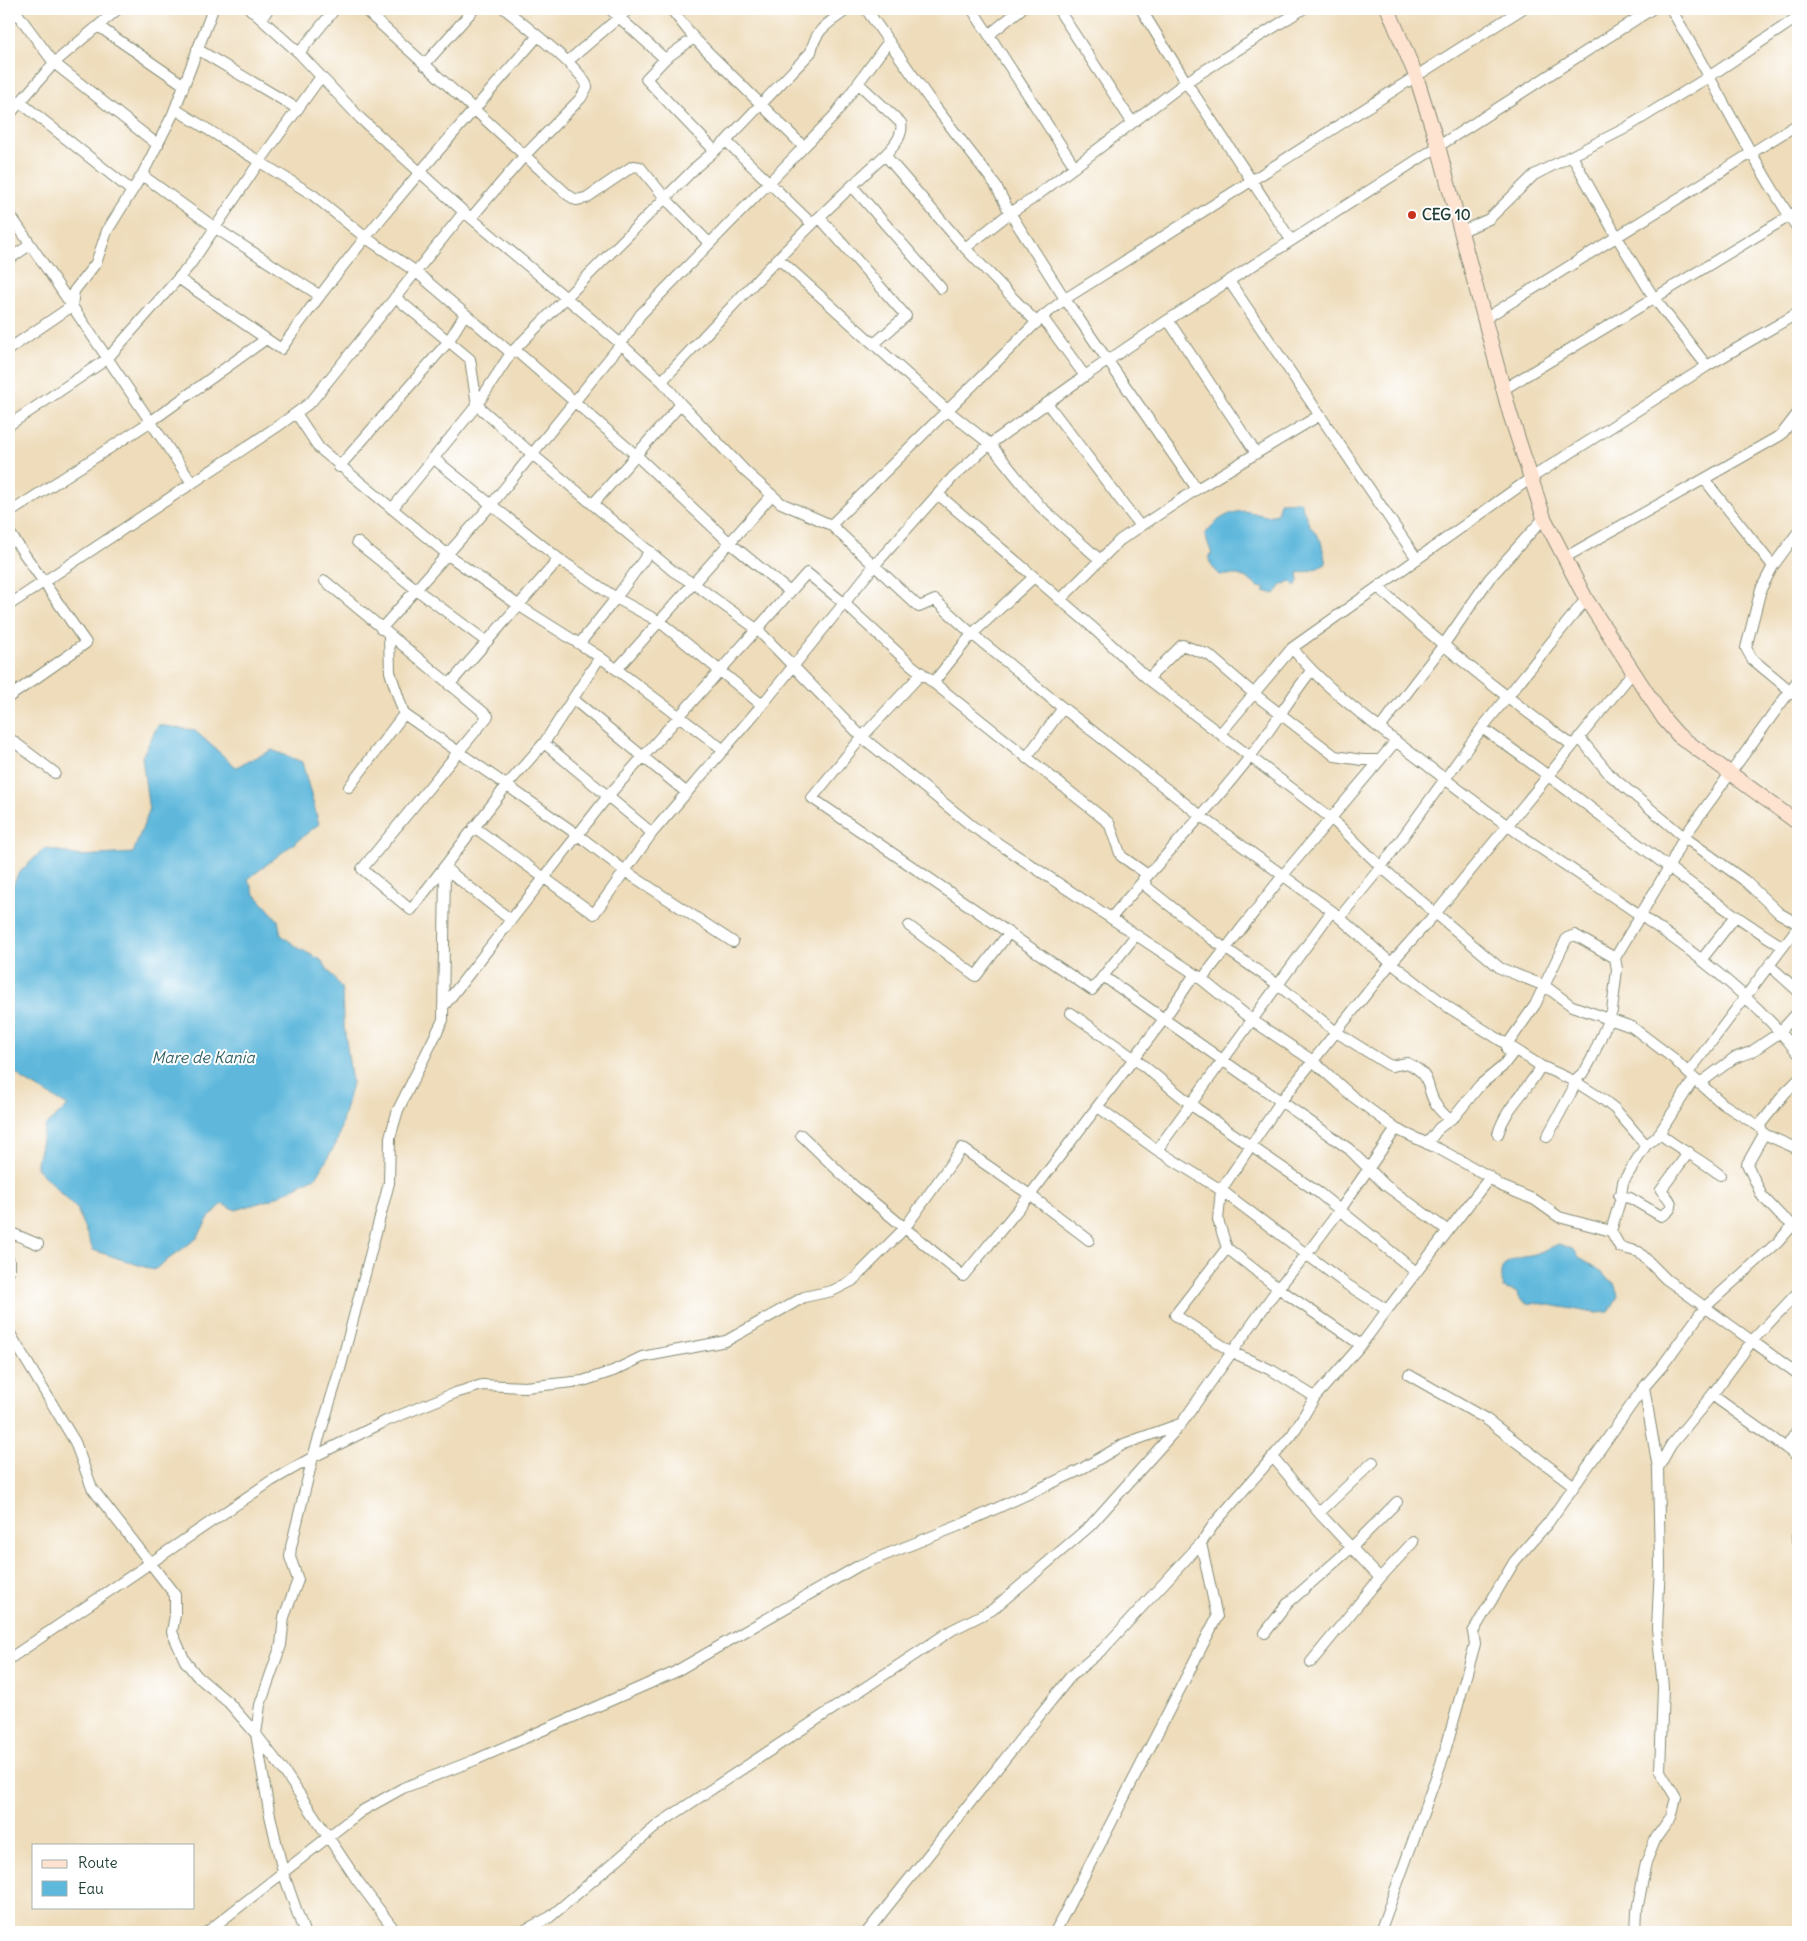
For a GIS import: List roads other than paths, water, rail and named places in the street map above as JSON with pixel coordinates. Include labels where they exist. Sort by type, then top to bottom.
[{"type":"street","points":[[9,115],[54,63],[118,9]]},
{"type":"street","points":[[9,350],[72,306],[74,291],[96,263],[107,230],[142,175],[175,110],[213,9]]},
{"type":"street","points":[[250,9],[298,53],[320,78],[419,172],[662,381],[680,404],[727,454],[781,503],[831,525],[919,607],[934,600],[1062,708],[1202,816],[1284,874],[1336,914],[1391,964],[1448,1007],[1541,1066],[1574,1081],[1614,1109],[1646,1145]]},
{"type":"street","points":[[262,19],[268,9]]},
{"type":"street","points":[[298,53],[336,9]]},
{"type":"street","points":[[364,9],[473,111],[525,155],[568,196],[576,200],[586,198],[633,166],[640,167],[666,199],[709,242]]},
{"type":"street","points":[[424,64],[474,9]]},
{"type":"street","points":[[9,605],[311,402],[415,271],[581,98],[586,89],[584,77],[568,61],[505,9]]},
{"type":"street","points":[[610,9],[665,59]]},
{"type":"street","points":[[568,61],[629,9]]},
{"type":"street","points":[[671,9],[694,38],[804,146]]},
{"type":"street","points":[[392,508],[477,405],[513,352],[697,166],[726,141],[811,52],[814,37],[822,28],[848,9]]},
{"type":"street","points":[[866,9],[995,184],[1010,213],[1065,299],[1198,489]]},
{"type":"street","points":[[972,9],[1075,167]]},
{"type":"street","points":[[990,34],[1021,9]]},
{"type":"street","points":[[1058,9],[1132,122]]},
{"type":"street","points":[[1141,9],[1186,82],[1291,240]]},
{"type":"street","points":[[965,248],[1186,82],[1302,9]]},
{"type":"street","points":[[1388,9],[1416,76],[1438,146],[1460,232],[1531,478],[1544,518],[1564,558],[1586,599],[1633,672],[1664,718],[1678,734],[1731,774],[1797,819]]},
{"type":"street","points":[[831,525],[1040,320],[1065,299],[1522,9]]},
{"type":"street","points":[[474,827],[545,876],[594,914],[652,833],[724,750],[874,566],[953,477],[990,444],[1168,320],[1652,9]]},
{"type":"street","points":[[1671,9],[1710,76],[1751,154],[1794,214],[1798,230]]},
{"type":"street","points":[[14,11],[54,63],[158,144]]},
{"type":"street","points":[[1460,232],[1489,219],[1534,175],[1624,129],[1710,76],[1798,17]]},
{"type":"street","points":[[98,26],[184,85]]},
{"type":"street","points":[[178,278],[281,349],[319,295],[419,172],[537,37]]},
{"type":"street","points":[[694,38],[665,59],[646,79],[715,151]]},
{"type":"street","points":[[733,942],[625,871],[507,784],[404,714],[390,672],[385,632],[417,590],[490,505],[621,344],[640,315],[709,242],[834,116],[889,41]]},
{"type":"street","points":[[197,49],[298,109]]},
{"type":"street","points":[[9,425],[107,359],[190,265],[214,227],[320,78]]},
{"type":"street","points":[[662,381],[816,221],[885,156],[901,135],[901,123],[858,83]]},
{"type":"street","points":[[20,102],[132,191]]},
{"type":"street","points":[[175,110],[313,195],[366,238],[415,271],[465,314],[574,401],[637,456],[730,543],[790,592]]},
{"type":"street","points":[[1486,318],[1798,124]]},
{"type":"street","points":[[726,141],[769,182],[816,221],[906,316],[875,343]]},
{"type":"street","points":[[885,156],[965,248],[1040,320],[1085,376]]},
{"type":"street","points":[[1572,156],[1617,237],[1654,298],[1707,366]]},
{"type":"street","points":[[142,175],[214,227],[319,295]]},
{"type":"street","points":[[852,186],[941,288]]},
{"type":"street","points":[[9,213],[192,483]]},
{"type":"street","points":[[1504,389],[1794,214]]},
{"type":"street","points":[[9,259],[30,244]]},
{"type":"street","points":[[779,259],[875,343],[948,411],[990,444],[1040,506],[1100,560]]},
{"type":"street","points":[[1228,281],[1417,559]]},
{"type":"street","points":[[394,297],[470,359],[477,405],[532,454],[673,571],[758,630],[862,737],[972,826],[1198,977],[1252,1020],[1313,1061],[1352,1096],[1396,1129],[1490,1177],[1499,1185],[1534,1200],[1559,1216],[1611,1231],[1620,1247],[1639,1252],[1666,1279],[1798,1374]]},
{"type":"street","points":[[1220,734],[1292,648],[1379,588],[1531,478],[1707,366],[1798,313]]},
{"type":"street","points":[[339,466],[448,342],[465,314]]},
{"type":"street","points":[[1168,320],[1256,453]]},
{"type":"street","points":[[9,513],[150,422],[266,339]]},
{"type":"street","points":[[1047,403],[1140,526]]},
{"type":"street","points":[[593,504],[637,456],[680,404]]},
{"type":"street","points":[[296,413],[319,448],[448,555],[518,605],[600,656],[679,718],[724,750]]},
{"type":"street","points":[[1564,558],[1781,434],[1798,413]]},
{"type":"street","points":[[1060,600],[1120,540],[1198,489],[1320,415]]},
{"type":"street","points":[[433,458],[559,559],[616,598],[660,622],[762,704]]},
{"type":"street","points":[[1704,479],[1773,566]]},
{"type":"street","points":[[617,669],[772,495]]},
{"type":"street","points":[[939,495],[1034,576],[1148,679],[1249,758],[1332,819],[1381,868],[1500,968],[1545,986],[1572,1006],[1632,1027],[1673,1058],[1723,1104],[1762,1130],[1798,1149]]},
{"type":"street","points":[[1380,728],[1442,647],[1489,579],[1544,518]]},
{"type":"street","points":[[9,532],[86,642],[9,697]]},
{"type":"street","points":[[1794,695],[1752,659],[1746,648],[1761,589],[1773,566],[1798,532]]},
{"type":"street","points":[[357,542],[417,590],[488,642]]},
{"type":"street","points":[[580,643],[650,551]]},
{"type":"street","points":[[449,685],[559,559]]},
{"type":"street","points":[[443,1007],[608,796],[722,671],[807,573],[933,683],[1109,823],[1121,856],[1145,877],[1148,888],[1227,949],[1277,984],[1336,1032],[1391,1066],[1407,1063],[1422,1073],[1427,1080],[1435,1104],[1450,1120]]},
{"type":"street","points":[[933,683],[972,634],[1034,576]]},
{"type":"street","points":[[325,581],[488,716],[362,869],[411,910],[445,868],[507,784],[544,743],[600,656]]},
{"type":"street","points":[[1379,588],[1442,647],[1506,698],[1572,745]]},
{"type":"street","points":[[1157,1150],[1277,984],[1336,914],[1381,868],[1482,728],[1586,599]]},
{"type":"street","points":[[1148,679],[1182,645],[1209,655],[1280,714],[1336,756],[1362,760],[1378,760]]},
{"type":"street","points":[[1292,648],[1311,671],[1380,728],[1507,826],[1702,958],[1745,998],[1798,1053]]},
{"type":"street","points":[[1111,918],[1145,877],[1202,816],[1249,758],[1311,671]]},
{"type":"street","points":[[1361,1345],[1278,1288],[1227,1248],[1218,1220],[1221,1190],[1281,1102],[1336,1032],[1633,672]]},
{"type":"street","points":[[922,673],[862,737],[812,798],[1092,990],[1136,935]]},
{"type":"street","points":[[1548,1137],[1573,1089],[1574,1081],[1588,1064],[1609,1019],[1614,996],[1615,958],[1669,867],[1684,836],[1794,695],[1798,680]]},
{"type":"street","points":[[573,699],[687,793]]},
{"type":"street","points":[[1026,758],[1062,708]]},
{"type":"street","points":[[349,787],[404,714]]},
{"type":"street","points":[[1482,728],[1549,774],[1735,917],[1783,947]]},
{"type":"street","points":[[1579,737],[1610,775],[1684,836],[1744,880],[1779,913],[1798,926],[1745,998],[1657,1137],[1646,1145],[1623,1182],[1619,1196],[1620,1201],[1611,1231]]},
{"type":"street","points":[[9,738],[55,773]]},
{"type":"street","points":[[801,1135],[854,1186],[904,1230],[963,1276],[1030,1195],[1164,1019],[1198,977],[1227,949],[1284,874],[1332,819],[1396,740]]},
{"type":"street","points":[[544,743],[652,833]]},
{"type":"street","points":[[445,868],[511,920]]},
{"type":"street","points":[[304,1932],[283,1872],[269,1811],[256,1734],[260,1706],[281,1645],[284,1617],[298,1580],[290,1557],[291,1547],[312,1457],[340,1369],[389,1183],[390,1137],[398,1110],[443,1020],[445,868]]},
{"type":"street","points":[[1702,958],[1735,917]]},
{"type":"street","points":[[909,926],[976,976],[1008,934]]},
{"type":"street","points":[[1427,1144],[1439,1128],[1466,1104],[1480,1085],[1509,1060],[1512,1054],[1507,1050],[1507,1045],[1532,1011],[1568,938],[1572,935],[1615,958]]},
{"type":"street","points":[[1770,966],[1798,991]]},
{"type":"street","points":[[1103,976],[1349,1149],[1369,1170],[1447,1230]]},
{"type":"street","points":[[1694,1079],[1734,1058],[1751,1052],[1779,1033],[1798,1012]]},
{"type":"street","points":[[1072,1013],[1135,1059],[1191,1104],[1340,1210],[1416,1272]]},
{"type":"street","points":[[1498,1134],[1507,1111],[1528,1089],[1541,1066]]},
{"type":"street","points":[[1380,1932],[1444,1755],[1475,1644],[1473,1632],[1514,1562],[1548,1523],[1644,1386],[1664,1365],[1705,1308],[1796,1227],[1780,1215],[1762,1196],[1747,1164],[1762,1130],[1785,1093],[1798,1080]]},
{"type":"street","points":[[1098,1108],[1157,1150],[1221,1190],[1346,1284],[1387,1310]]},
{"type":"street","points":[[521,1932],[550,1916],[659,1824],[952,1630],[992,1610],[1090,1526],[1181,1424],[1278,1288],[1340,1210],[1396,1129]]},
{"type":"street","points":[[1659,1132],[1674,1146],[1689,1152],[1720,1175]]},
{"type":"street","points":[[9,1659],[271,1481],[312,1457],[386,1421],[455,1393],[482,1385],[525,1388],[583,1381],[614,1372],[642,1357],[726,1341],[804,1297],[832,1290],[852,1281],[904,1230],[962,1148],[1030,1195],[1088,1240]]},
{"type":"street","points":[[1619,1196],[1630,1198],[1661,1216],[1670,1212],[1672,1206],[1670,1197],[1662,1190],[1689,1152]]},
{"type":"street","points":[[867,1932],[1070,1677],[1104,1649],[1201,1543],[1214,1524],[1292,1435],[1315,1397],[1361,1345],[1447,1230],[1490,1177]]},
{"type":"street","points":[[9,1232],[38,1244]]},
{"type":"street","points":[[1227,1248],[1175,1316],[1232,1352],[1273,1371],[1315,1397]]},
{"type":"street","points":[[9,1261],[9,1271]]},
{"type":"street","points":[[1658,1468],[1671,1445],[1712,1395],[1752,1340],[1798,1292]]},
{"type":"street","points":[[9,1332],[75,1442],[92,1488],[175,1595],[175,1615],[172,1632],[185,1662],[197,1676],[229,1703],[256,1734],[284,1771],[327,1837],[396,1932]]},
{"type":"street","points":[[1408,1375],[1486,1419],[1573,1485]]},
{"type":"street","points":[[1636,1932],[1637,1911],[1646,1862],[1656,1838],[1671,1817],[1676,1798],[1660,1772],[1663,1687],[1657,1628],[1660,1565],[1658,1468],[1644,1386]]},
{"type":"street","points":[[1712,1395],[1798,1457]]},
{"type":"street","points":[[207,1932],[360,1812],[402,1788],[475,1760],[673,1673],[860,1565],[958,1526],[1078,1471],[1124,1444],[1181,1424]]},
{"type":"street","points":[[1786,1448],[1798,1429]]},
{"type":"street","points":[[1273,1457],[1319,1513],[1380,1578]]},
{"type":"street","points":[[1319,1513],[1373,1462]]},
{"type":"street","points":[[1265,1633],[1288,1603],[1351,1548],[1397,1502]]},
{"type":"street","points":[[1798,1535],[1798,1541]]},
{"type":"street","points":[[1311,1662],[1380,1578],[1413,1542]]},
{"type":"street","points":[[1055,1932],[1217,1617],[1201,1543]]},
{"type":"water","points":[[1300,501],[1309,524],[1321,541],[1326,564],[1313,570],[1298,573],[1299,580],[1295,586],[1290,581],[1282,585],[1275,594],[1264,591],[1265,588],[1258,587],[1247,578],[1238,575],[1220,575],[1212,566],[1209,561],[1209,555],[1212,554],[1205,535],[1218,521],[1230,514],[1244,511],[1265,516],[1273,515],[1277,514],[1280,502]]},
{"type":"water","name":"Mare de Kania","points":[[158,725],[194,730],[236,767],[272,750],[302,762],[319,824],[248,879],[254,893],[278,920],[281,935],[300,949],[321,960],[342,989],[343,1019],[352,1083],[337,1142],[317,1176],[272,1199],[236,1210],[222,1204],[208,1219],[197,1238],[154,1270],[93,1250],[77,1209],[36,1168],[45,1126],[68,1106],[22,1079],[9,1065],[9,894],[18,874],[45,848],[80,856],[133,853],[149,811],[142,757]]},
{"type":"water","points":[[1559,1244],[1574,1250],[1581,1259],[1601,1271],[1609,1281],[1614,1283],[1618,1296],[1609,1312],[1595,1313],[1544,1304],[1526,1303],[1519,1299],[1516,1292],[1503,1288],[1501,1273],[1506,1264],[1516,1259],[1537,1254]]},
{"type":"place","name":"CEG 10","points":[[1412,215]]}]
